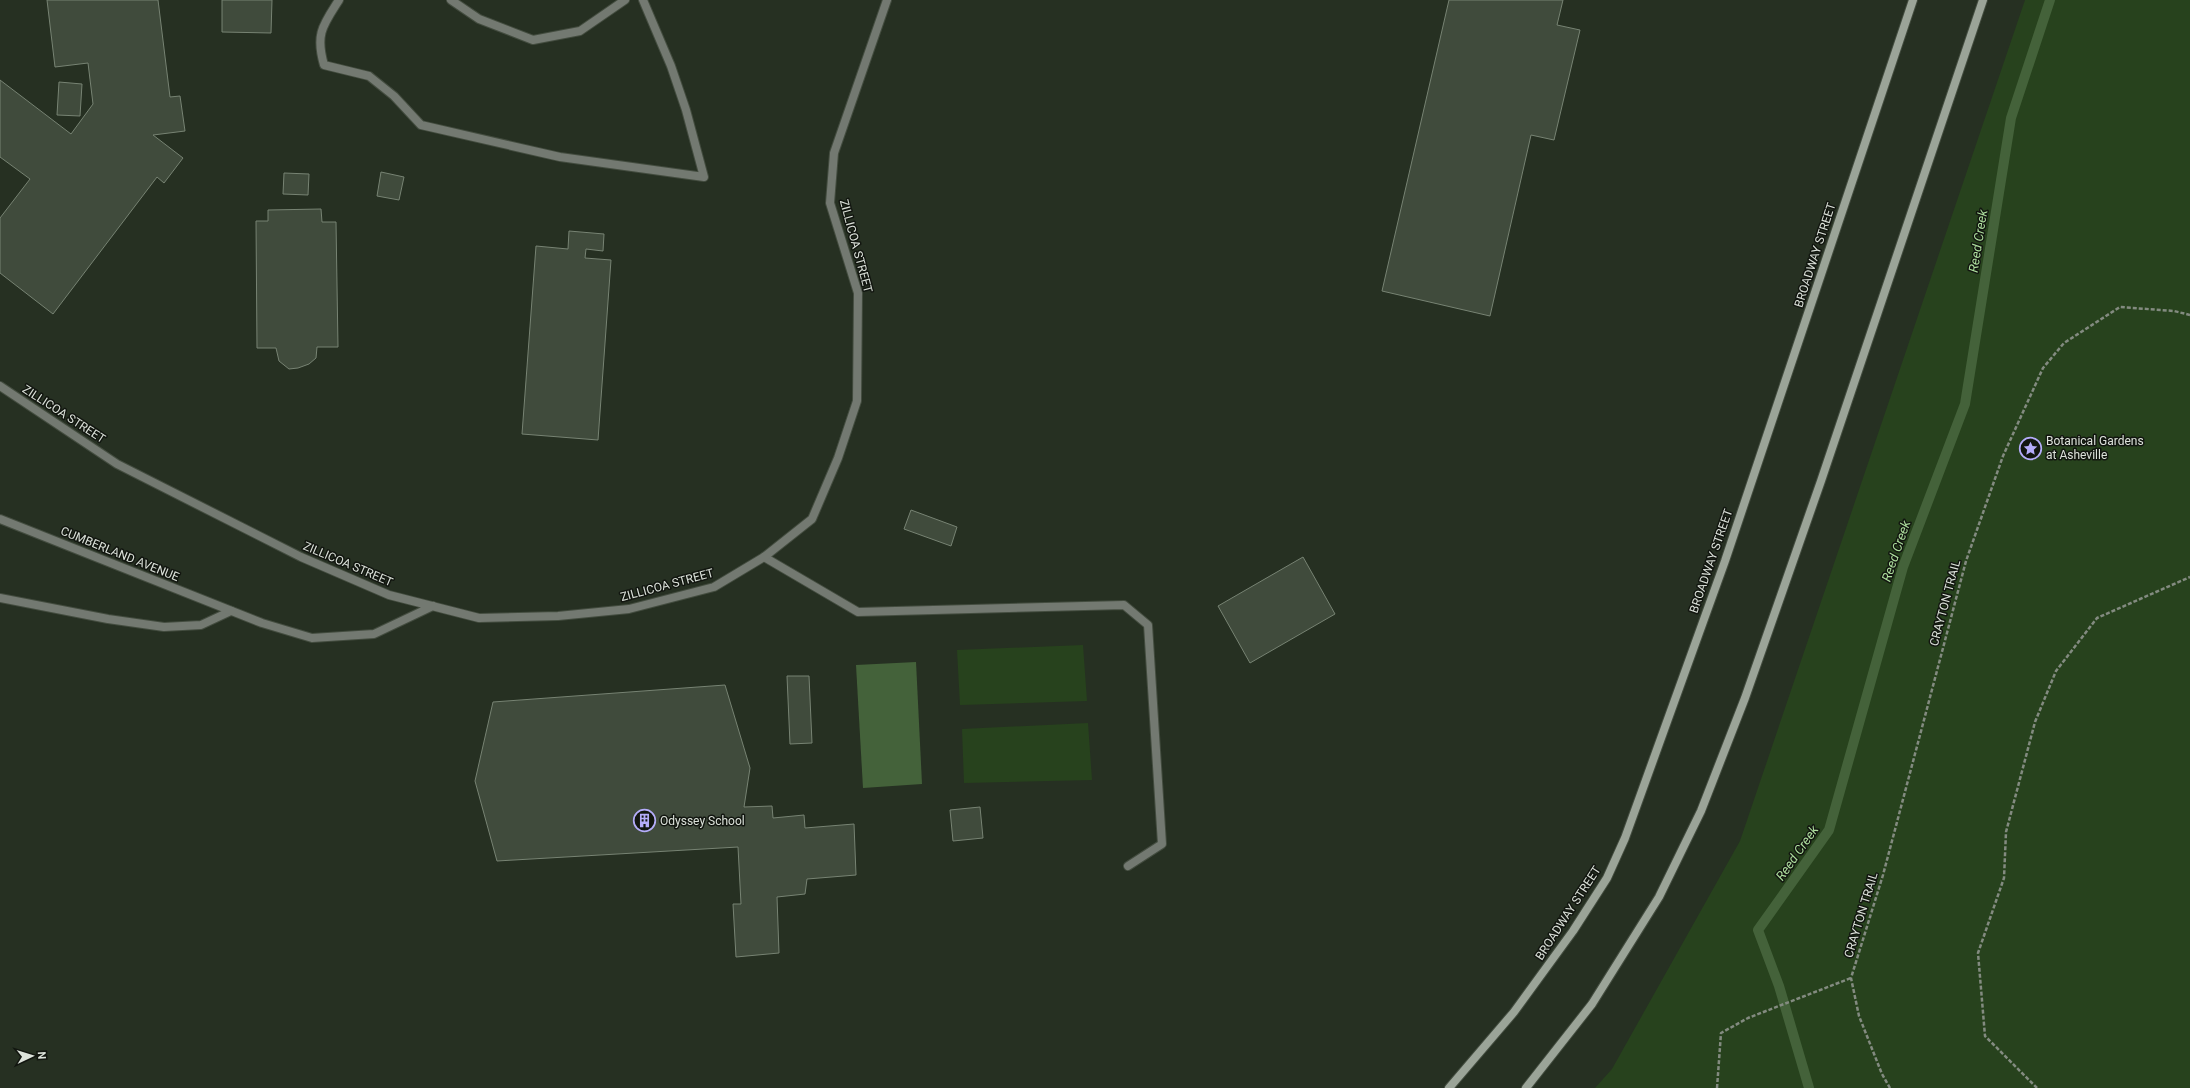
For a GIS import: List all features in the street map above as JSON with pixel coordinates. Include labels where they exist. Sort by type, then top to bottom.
[{"type":"main road","name":"BROADWAY STREET","points":[[1449,1088],[1514,1012],[1573,931],[1607,878],[1624,838],[1725,561],[1913,0]]},
{"type":"main road","points":[[1526,1088],[1592,1004],[1659,897],[1701,811],[1746,698],[1811,511],[1983,0]]},
{"type":"street","points":[[339,0],[321,29],[321,55],[324,65],[369,76],[394,96],[421,125],[560,156],[704,177],[679,88],[643,0]]},
{"type":"street","points":[[451,0],[479,19],[533,40],[580,31],[625,0]]},
{"type":"street","name":"ZILLICOA STREET","points":[[0,386],[117,464],[301,557],[389,594],[479,618],[558,616],[629,609],[714,587],[764,557],[812,519],[838,458],[856,401],[858,293],[830,203],[834,153],[887,0]]},
{"type":"street","name":"CUMBERLAND AVENUE","points":[[0,519],[262,623],[312,638],[374,634],[433,606]]},
{"type":"street","points":[[764,557],[858,612],[1124,604],[1148,626],[1162,844],[1128,866]]},
{"type":"street","points":[[0,598],[108,619],[164,627],[201,625],[231,611]]},
{"type":"path","name":"CRAYTON TRAIL","points":[[1851,978],[1883,875],[1966,561],[2003,456],[2043,368],[2064,343],[2120,307],[2174,311],[2190,315]]},
{"type":"path","points":[[2037,1088],[1985,1036],[1978,953],[2004,878],[2006,832],[2035,722],[2056,671],[2097,618],[2190,577]]},
{"type":"path","points":[[1717,1088],[1721,1033],[1748,1018],[1851,978],[1859,1016],[1882,1074],[1890,1088]]},
{"type":"shaded area","name":"Botanical Gardens at Asheville","points":[[2025,0],[2190,0],[2190,1088],[1595,1088],[1612,1069],[1740,841]]},
{"type":"shaded area","points":[[1083,645],[1087,701],[960,705],[957,650]]},
{"type":"shaded area","points":[[916,662],[922,784],[863,788],[856,665]]},
{"type":"shaded area","points":[[1088,723],[1092,780],[964,783],[962,729]]},
{"type":"building","points":[[47,0],[158,0],[170,97],[180,96],[185,131],[153,135],[183,158],[164,183],[157,177],[53,314],[0,273],[0,218],[30,179],[0,157],[0,80],[71,134],[93,104],[88,63],[55,67]]},
{"type":"building","points":[[222,0],[272,0],[271,33],[222,32]]},
{"type":"building","points":[[1449,0],[1563,0],[1557,25],[1580,30],[1554,140],[1531,135],[1490,316],[1382,291]]},
{"type":"building","points":[[59,82],[82,84],[80,116],[57,115]]},
{"type":"building","points":[[381,172],[404,177],[399,200],[377,196]]},
{"type":"building","points":[[284,173],[309,174],[308,195],[283,194]]},
{"type":"building","points":[[321,209],[322,222],[336,222],[338,347],[317,347],[316,358],[309,364],[298,368],[289,369],[279,361],[276,348],[257,348],[256,221],[268,221],[268,210]]},
{"type":"building","points":[[569,231],[604,234],[603,251],[586,249],[585,258],[611,260],[598,440],[522,434],[536,246],[568,249]]},
{"type":"building","points":[[911,510],[957,527],[951,546],[904,529]]},
{"type":"building","points":[[1303,557],[1335,614],[1250,663],[1218,606]]},
{"type":"building","points":[[787,676],[809,676],[812,743],[790,744]]},
{"type":"building","name":"Odyssey School","points":[[725,685],[750,768],[744,807],[772,806],[773,818],[804,815],[805,828],[854,824],[856,875],[807,879],[805,894],[777,897],[779,953],[736,957],[733,904],[741,904],[738,847],[497,861],[475,781],[493,702]]},
{"type":"building","points":[[980,807],[983,838],[953,841],[950,810]]},
{"type":"waterway","name":"Reed Creek","points":[[1809,1088],[1779,986],[1758,930],[1829,830],[1903,567],[1965,404],[2011,118],[2050,0]]},
{"type":"place","name":"Botanical Gardens at Asheville","points":[[2031,448]]},
{"type":"place","name":"Odyssey School","points":[[645,821]]}]
